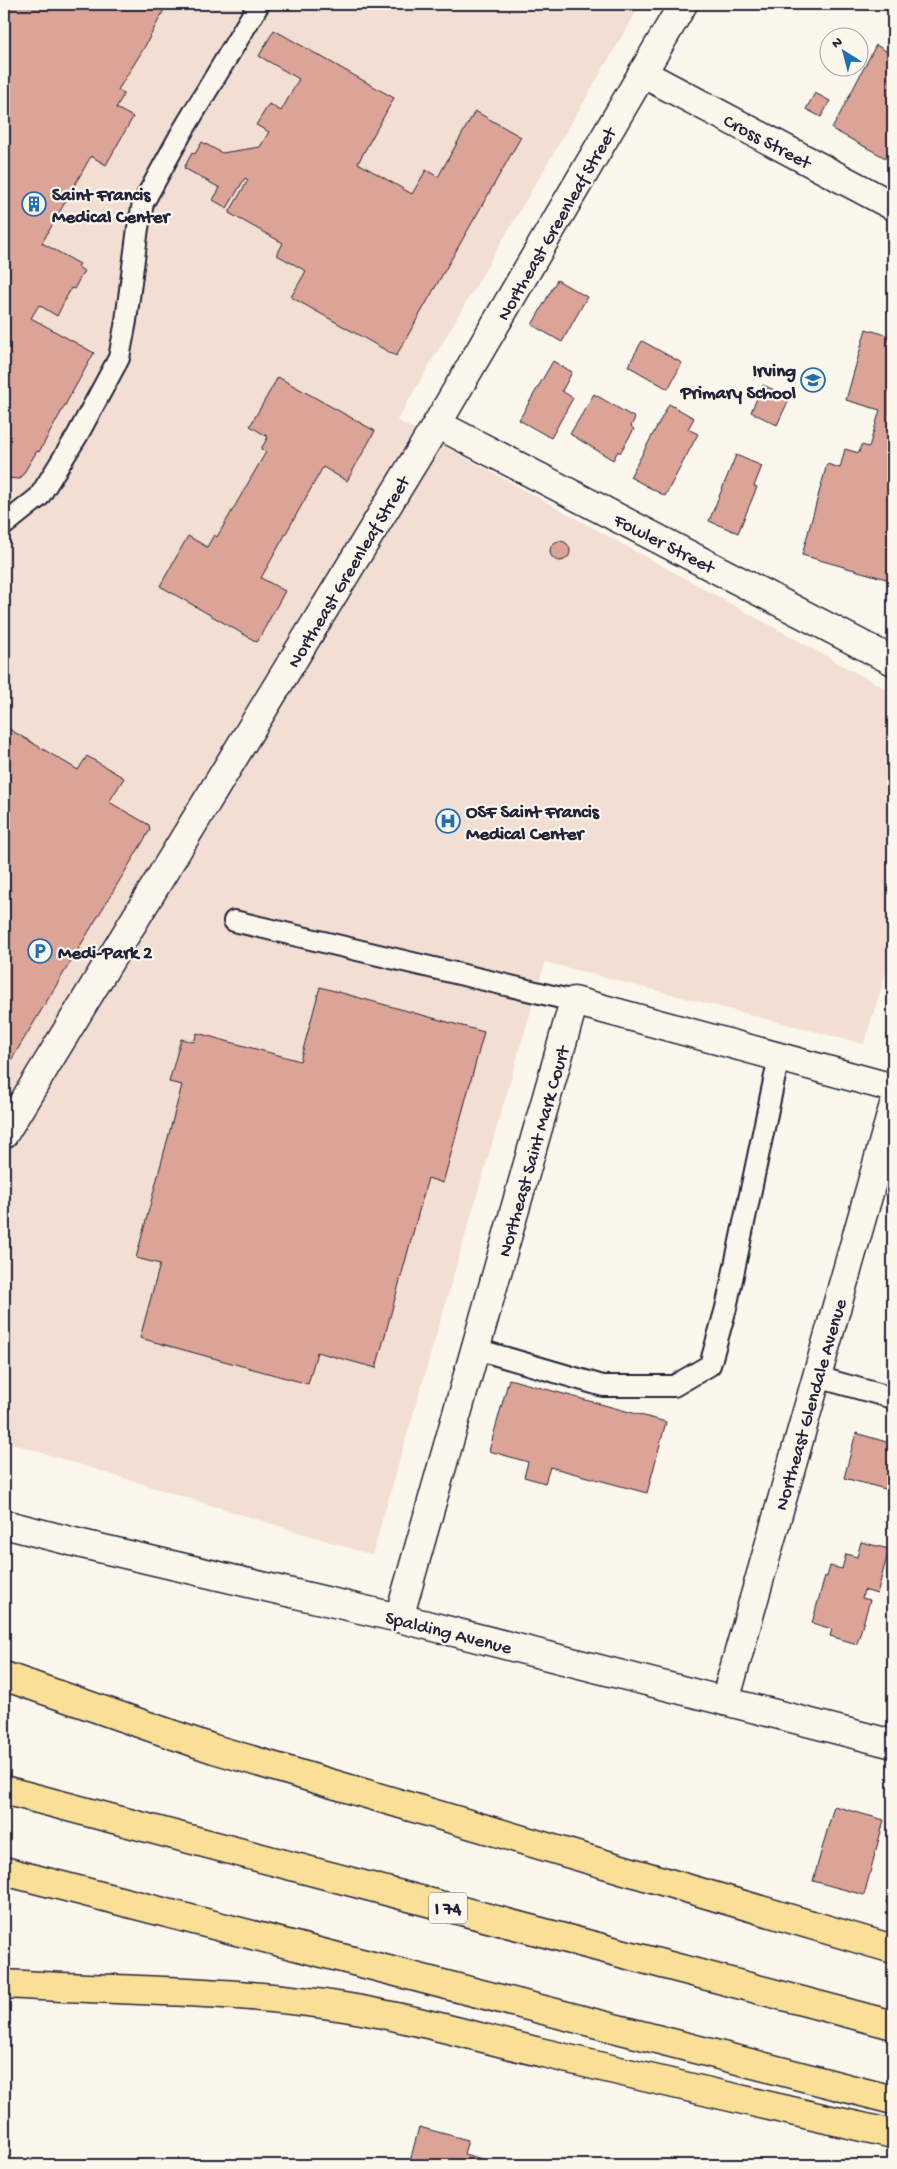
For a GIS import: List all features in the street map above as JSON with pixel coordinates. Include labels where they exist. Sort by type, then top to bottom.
[{"type":"highway","points":[[4,1676],[214,1749],[893,1949]]},
{"type":"highway","name":"I 74","points":[[4,1790],[893,2025]]},
{"type":"highway","points":[[4,1872],[893,2100]]},
{"type":"highway","points":[[4,1880],[282,1943]]},
{"type":"highway","points":[[4,1984],[204,1992],[342,2007],[392,2016],[893,2134]]},
{"type":"street","name":"Northeast Greenleaf Street","points":[[4,1134],[437,424],[683,4]]},
{"type":"street","name":"Cross Street","points":[[642,73],[893,206]]},
{"type":"street","name":"Fowler Street","points":[[437,424],[893,661]]},
{"type":"street","points":[[574,1001],[893,1088]]},
{"type":"street","name":"Northeast Saint Mark Court","points":[[399,1618],[574,1001]]},
{"type":"street","name":"Northeast Glendale Avenue","points":[[725,1701],[893,1108]]},
{"type":"street","name":"Spalding Avenue","points":[[4,1524],[399,1618],[893,1744]]},
{"type":"lane","points":[[4,525],[39,497],[77,436],[119,358],[126,321],[138,228],[144,203],[182,132],[259,4]]},
{"type":"lane","points":[[234,921],[574,1001]]},
{"type":"lane","points":[[476,1349],[603,1386],[674,1386],[710,1365],[726,1308],[779,1057]]},
{"type":"lane","points":[[817,1377],[893,1398]]},
{"type":"shaded area","name":"OSF Saint Francis Medical Center","points":[[4,4],[641,4],[397,420],[893,693],[893,950],[864,1044],[545,962],[372,1555],[4,1441]]},
{"type":"building","name":"Saint Francis Medical Center","points":[[4,4],[167,4],[144,48],[118,90],[124,94],[116,108],[133,117],[106,165],[91,156],[42,243],[80,264],[78,267],[84,271],[74,289],[71,288],[57,316],[39,305],[31,318],[94,353],[39,452],[37,451],[20,479],[4,478]]},
{"type":"building","points":[[274,30],[394,98],[358,163],[412,194],[426,170],[438,177],[475,111],[521,137],[396,356],[291,297],[306,271],[277,255],[283,243],[229,213],[248,180],[245,178],[227,208],[213,200],[220,188],[184,168],[192,153],[195,154],[202,142],[222,153],[260,147],[269,132],[256,125],[269,104],[281,111],[299,79],[259,56]]},
{"type":"building","points":[[876,45],[893,55],[893,162],[832,129],[859,78],[870,78],[870,56]]},
{"type":"building","points":[[815,93],[830,101],[821,117],[806,109]]},
{"type":"building","points":[[557,280],[587,297],[562,342],[532,325]]},
{"type":"building","points":[[866,329],[893,337],[893,581],[802,555],[827,464],[840,468],[845,449],[859,453],[861,445],[869,447],[880,410],[846,400]]},
{"type":"building","points":[[642,341],[682,363],[668,389],[628,366]]},
{"type":"building","points":[[553,361],[572,372],[562,391],[573,398],[551,438],[519,420]]},
{"type":"building","points":[[278,377],[375,431],[347,481],[323,467],[261,578],[285,591],[257,642],[160,586],[188,536],[207,547],[214,535],[217,537],[266,452],[261,449],[268,437],[250,426]]},
{"type":"building","points":[[763,385],[790,397],[777,425],[751,412]]},
{"type":"building","points":[[594,394],[635,418],[631,426],[634,429],[620,453],[618,451],[613,460],[570,434]]},
{"type":"building","points":[[669,404],[694,418],[688,429],[698,434],[665,496],[630,477]]},
{"type":"building","points":[[736,455],[762,466],[754,486],[757,487],[738,533],[709,521]]},
{"type":"building","points":[[560,541],[567,544],[570,551],[567,558],[560,561],[553,558],[550,551],[553,544]]},
{"type":"building","name":"Medi-Park 2","points":[[4,726],[78,770],[87,756],[124,778],[109,802],[149,825],[150,830],[4,1072]]},
{"type":"building","points":[[320,987],[484,1032],[443,1183],[428,1178],[376,1368],[317,1352],[308,1384],[140,1338],[160,1264],[136,1258],[182,1085],[169,1082],[181,1039],[194,1042],[197,1033],[300,1061]]},
{"type":"building","points":[[509,1379],[666,1422],[647,1493],[550,1467],[545,1483],[524,1477],[528,1462],[489,1451]]},
{"type":"building","points":[[856,1433],[893,1444],[893,1477],[889,1490],[844,1478]]},
{"type":"building","points":[[861,1542],[889,1549],[877,1594],[864,1590],[862,1598],[870,1600],[857,1644],[830,1636],[832,1629],[812,1623],[825,1576],[827,1577],[830,1566],[842,1569],[846,1554],[857,1557]]},
{"type":"building","points":[[834,1806],[884,1820],[864,1895],[813,1881]]},
{"type":"building","points":[[893,1868],[893,1905],[886,1903]]},
{"type":"building","points":[[419,2127],[468,2140],[464,2154],[505,2165],[409,2165]]},
{"type":"place","name":"Saint Francis Medical Center","points":[[34,204]]},
{"type":"place","name":"Irving Primary School","points":[[813,380]]},
{"type":"place","name":"OSF Saint Francis Medical Center","points":[[448,821]]},
{"type":"place","name":"Medi-Park 2","points":[[40,951]]}]
